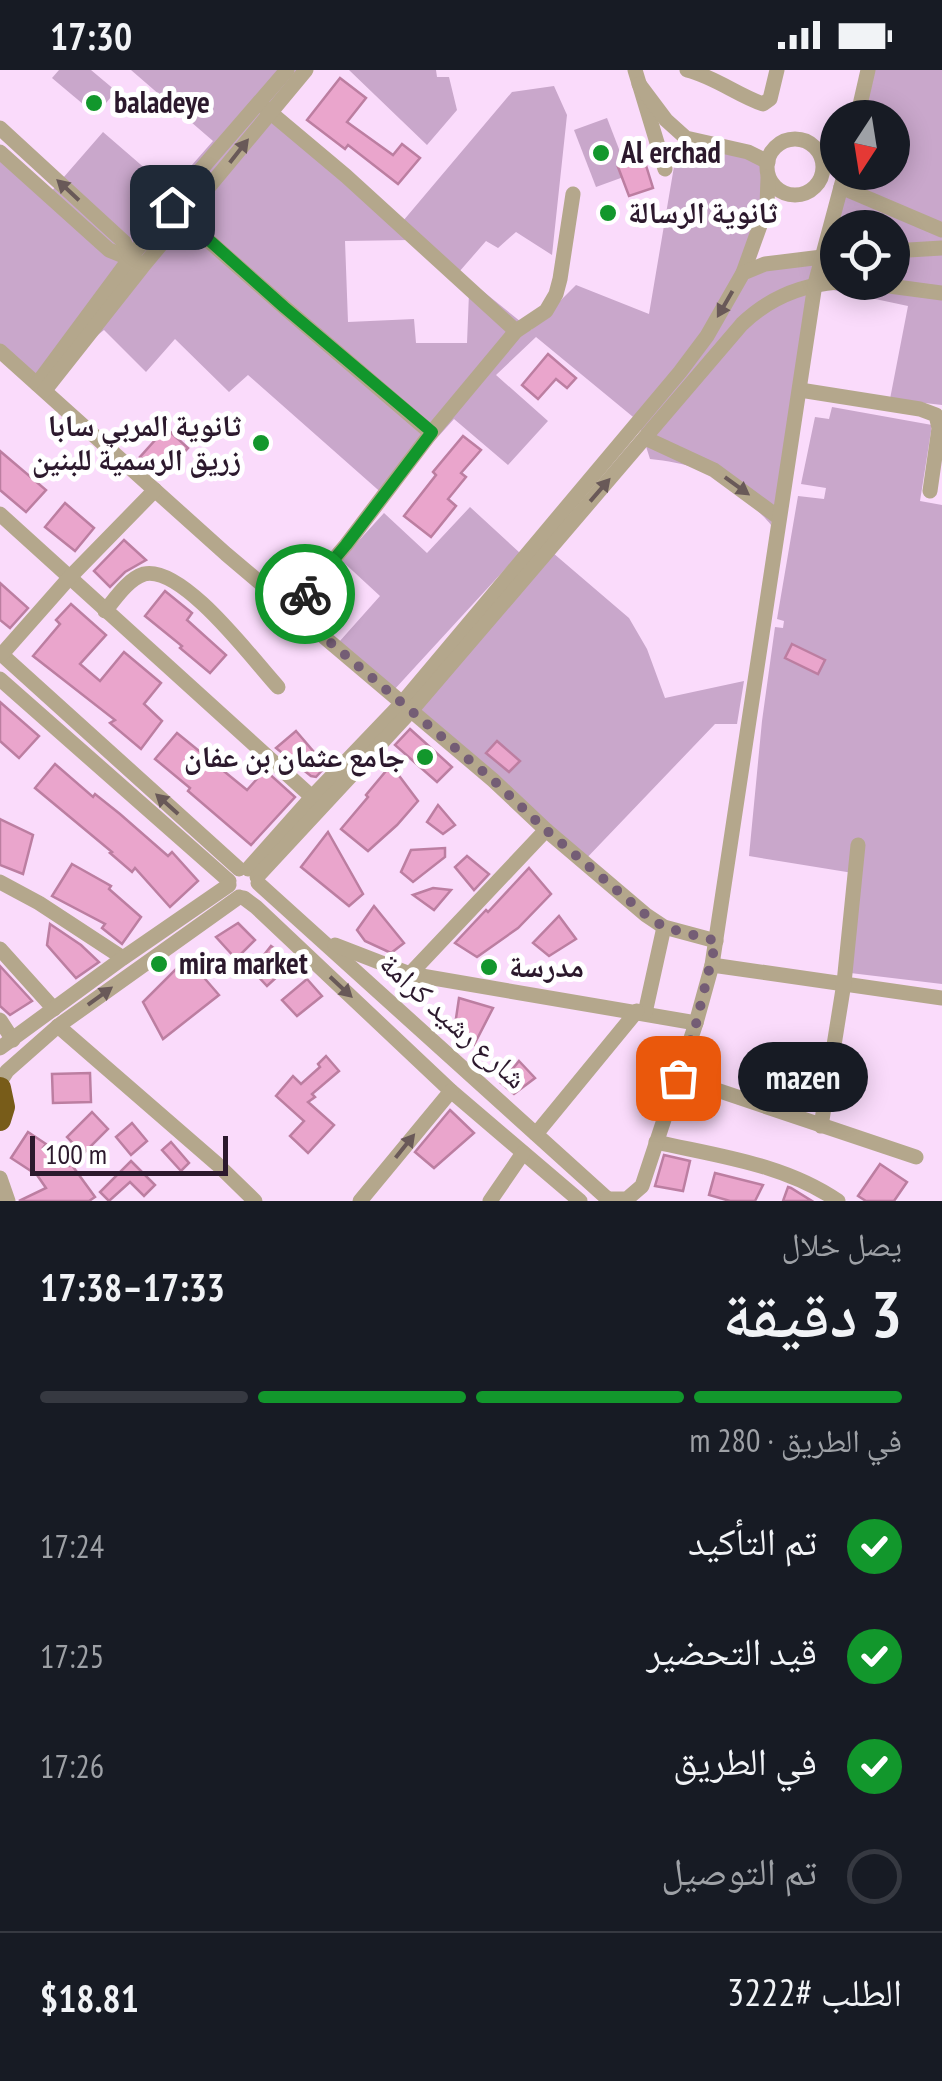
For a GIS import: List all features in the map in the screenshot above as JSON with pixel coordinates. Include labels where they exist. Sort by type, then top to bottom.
[{"type":"highway","points":[[0,1085],[4,1107],[0,1120]]},
{"type":"street","points":[[265,107],[287,70]]},
{"type":"street","points":[[41,387],[137,262],[265,107],[306,70]]},
{"type":"street","points":[[687,70],[764,104],[770,99],[777,70]]},
{"type":"street","points":[[862,100],[868,70]]},
{"type":"street","points":[[0,1020],[6,1044],[123,958],[243,882],[312,797],[407,707],[707,336],[756,243],[767,206],[768,166],[771,152],[796,139],[806,141],[823,164],[818,183],[802,194],[792,194],[779,189],[768,166],[748,152],[686,138],[666,120],[637,77]]},
{"type":"street","points":[[637,77],[665,169]]},
{"type":"street","points":[[265,107],[516,331]]},
{"type":"street","points":[[0,128],[121,238],[137,262]]},
{"type":"street","points":[[0,152],[109,250],[137,262]]},
{"type":"street","points":[[863,190],[942,230]]},
{"type":"street","points":[[292,610],[516,331],[546,310],[556,294],[573,194]]},
{"type":"street","points":[[767,206],[792,194]]},
{"type":"street","points":[[178,213],[432,432]]},
{"type":"street","points":[[756,243],[765,264]]},
{"type":"street","points":[[910,250],[942,248]]},
{"type":"street","points":[[743,274],[765,264],[820,256]]},
{"type":"street","points":[[609,1200],[621,1201],[638,1192],[696,1024],[712,964],[778,517],[815,284],[820,274]]},
{"type":"street","points":[[0,1085],[7,1071],[58,1026],[243,882],[407,707],[756,310],[772,300],[820,284]]},
{"type":"street","points":[[910,289],[942,294]]},
{"type":"street","points":[[0,351],[292,610],[646,915],[664,927],[716,941]]},
{"type":"street","points":[[800,390],[920,409],[936,415],[939,428],[930,491]]},
{"type":"street","points":[[645,438],[714,470],[778,517]]},
{"type":"street","points":[[1,654],[155,490]]},
{"type":"street","points":[[0,514],[312,797]]},
{"type":"street","points":[[105,611],[144,574],[168,578],[201,601],[278,687]]},
{"type":"street","name":"شارع رشيد كرامة","points":[[1,654],[243,882],[270,920],[451,1092],[580,1201]]},
{"type":"street","name":"شارع رشيد كرامة","points":[[0,679],[243,882],[326,942],[609,1200]]},
{"type":"street","points":[[410,974],[546,830]]},
{"type":"street","points":[[820,1126],[844,983],[858,845]]},
{"type":"street","points":[[0,882],[123,958]]},
{"type":"street","points":[[536,1134],[641,1012],[664,927]]},
{"type":"street","points":[[326,942],[410,974],[696,1024]]},
{"type":"street","points":[[0,949],[54,1009]]},
{"type":"street","points":[[712,964],[942,998]]},
{"type":"street","points":[[58,1026],[255,1201]]},
{"type":"street","points":[[678,1078],[916,1158]]},
{"type":"street","points":[[360,1201],[451,1092]]},
{"type":"street","points":[[656,1142],[776,1170],[838,1201]]},
{"type":"street","points":[[490,1201],[523,1152]]},
{"type":"street","points":[[0,1178],[8,1201]]},
{"type":"shaded area","name":"baladeye","points":[[59,70],[91,70],[116,91],[96,115],[52,78]]},
{"type":"shaded area","points":[[131,70],[297,70],[274,106],[403,221],[512,92],[554,86],[567,115],[552,255],[516,232],[498,248],[486,241],[459,272],[531,330],[576,285],[649,314],[679,137],[762,155],[764,184],[751,261],[820,257],[820,287],[771,525],[748,502],[708,474],[650,459],[638,421],[536,337],[496,375],[548,421],[508,465],[454,419],[385,496],[248,375],[229,392],[175,339],[146,372],[104,330],[37,384],[0,355],[0,150],[50,193],[103,132],[170,190],[213,141]],"holes":[[[410,240],[469,293],[467,343],[416,343],[414,319],[348,322],[345,241]]]},
{"type":"shaded area","points":[[349,70],[436,70],[437,77],[449,77],[457,110],[427,145]]},
{"type":"shaded area","points":[[870,70],[942,70],[942,405],[890,399],[908,306],[880,300],[910,300],[910,210],[839,210],[843,190],[910,190],[910,100],[864,100]]},
{"type":"shaded area","name":"Al erchad","points":[[607,118],[629,175],[596,187],[574,130]]},
{"type":"shaded area","points":[[832,407],[932,425],[920,501],[942,505],[942,984],[842,972],[853,873],[749,856],[762,721],[775,627],[783,628],[784,621],[777,619],[798,496],[824,499],[826,488],[801,484],[815,417],[829,419]]},
{"type":"shaded area","points":[[470,507],[520,553],[393,691],[339,642],[380,596],[341,560],[384,513],[427,553]]},
{"type":"shaded area","points":[[546,547],[629,618],[647,649],[665,698],[744,681],[737,724],[715,724],[581,864],[401,706]]},
{"type":"building","points":[[340,78],[366,98],[347,122],[393,155],[402,144],[420,158],[398,184],[348,145],[345,149],[307,120]]},
{"type":"building","points":[[644,159],[653,188],[629,196],[618,167]]},
{"type":"building","points":[[548,354],[576,378],[567,388],[556,379],[538,399],[522,385]]},
{"type":"building","points":[[166,428],[188,448],[162,476],[140,457]]},
{"type":"building","points":[[463,436],[481,450],[461,473],[466,477],[448,499],[456,506],[431,537],[404,516]]},
{"type":"building","points":[[0,451],[46,490],[26,512],[0,490]]},
{"type":"building","points":[[65,503],[94,528],[75,551],[45,527]]},
{"type":"building","points":[[124,540],[146,560],[110,587],[94,571]]},
{"type":"building","points":[[0,583],[28,608],[10,628],[0,620]]},
{"type":"building","points":[[165,591],[192,613],[187,620],[226,655],[210,673],[145,616]]},
{"type":"building","points":[[71,604],[106,635],[80,664],[100,681],[124,652],[161,683],[144,704],[162,721],[141,749],[110,723],[115,720],[33,656]]},
{"type":"building","points":[[792,644],[825,660],[818,674],[785,658]]},
{"type":"building","points":[[0,702],[39,736],[19,758],[0,741]]},
{"type":"building","name":"جامع عثمان بن عفان","points":[[410,729],[452,767],[437,782],[395,745]]},
{"type":"building","points":[[296,731],[326,766],[316,777],[276,748]]},
{"type":"building","points":[[177,733],[247,790],[265,770],[295,797],[251,845],[155,759]]},
{"type":"building","points":[[497,741],[520,761],[509,772],[486,753]]},
{"type":"building","points":[[55,764],[168,856],[172,852],[198,881],[170,907],[135,868],[132,872],[35,788]]},
{"type":"building","points":[[391,765],[418,801],[368,851],[341,829]]},
{"type":"building","points":[[438,805],[455,825],[443,834],[427,822]]},
{"type":"building","points":[[0,819],[33,835],[23,874],[0,865]]},
{"type":"building","points":[[328,832],[363,894],[349,906],[301,867]]},
{"type":"building","points":[[445,848],[445,857],[413,882],[401,872],[411,850]]},
{"type":"building","points":[[467,856],[489,874],[474,890],[455,867]]},
{"type":"building","points":[[72,864],[111,886],[109,889],[141,917],[122,944],[102,928],[105,924],[52,896]]},
{"type":"building","points":[[529,868],[551,894],[518,928],[477,957],[455,943],[488,912]]},
{"type":"building","points":[[433,888],[451,890],[434,910],[413,895]]},
{"type":"building","points":[[374,906],[404,943],[391,953],[365,941],[357,930]]},
{"type":"building","points":[[559,916],[576,939],[549,956],[533,943]]},
{"type":"building","points":[[238,923],[255,940],[236,959],[216,937]]},
{"type":"building","points":[[50,924],[99,962],[76,978],[47,945]]},
{"type":"building","points":[[271,946],[293,962],[267,986],[252,970]]},
{"type":"building","points":[[187,958],[219,995],[163,1039],[143,1002]]},
{"type":"building","points":[[0,966],[32,1001],[10,1015],[0,1006]]},
{"type":"building","points":[[307,979],[322,996],[297,1016],[282,1000]]},
{"type":"building","points":[[459,998],[493,1008],[474,1045],[454,1032]]},
{"type":"building","points":[[326,1056],[339,1071],[308,1102],[334,1125],[308,1153],[290,1136],[304,1121],[276,1096],[293,1076],[301,1084]]},
{"type":"building","points":[[519,1061],[535,1078],[514,1094],[501,1083]]},
{"type":"building","points":[[90,1073],[91,1102],[53,1103],[52,1074]]},
{"type":"building","points":[[450,1110],[474,1133],[434,1168],[415,1152]]},
{"type":"building","points":[[92,1112],[108,1129],[83,1154],[67,1137]]},
{"type":"building","points":[[132,1123],[147,1141],[131,1155],[116,1137]]},
{"type":"building","points":[[28,1132],[46,1144],[43,1148],[71,1164],[95,1197],[89,1201],[19,1201],[46,1188],[37,1175],[11,1158]]},
{"type":"building","points":[[171,1142],[189,1163],[181,1171],[162,1150]]},
{"type":"building","points":[[664,1155],[690,1161],[683,1191],[655,1186]]},
{"type":"building","points":[[131,1161],[155,1185],[144,1196],[130,1182],[109,1201],[100,1192]]},
{"type":"building","points":[[880,1164],[907,1182],[894,1201],[866,1201],[858,1196]]},
{"type":"building","points":[[715,1173],[763,1185],[755,1201],[730,1201],[709,1195]]},
{"type":"building","points":[[788,1187],[791,1188],[812,1201],[783,1201]]},
{"type":"way so far","points":[[305,594],[292,610],[646,915],[664,927],[716,941],[678,1078]]},
{"type":"place","name":"baladeye","points":[[94,103]]},
{"type":"place","name":"Al erchad","points":[[601,153]]},
{"type":"place","name":"ثانوية الرسالة","points":[[608,213]]},
{"type":"place","name":"ثانوية المربي سابا زريق الرسمية للبنين","points":[[261,443]]},
{"type":"place","name":"جامع عثمان بن عفان","points":[[425,757]]},
{"type":"place","name":"mira market","points":[[159,964]]},
{"type":"place","name":"مدرسة","points":[[489,967]]},
{"type":"place","name":"mazen","points":[[678,1078]]},
{"type":"route","points":[[172,207],[432,432],[305,594]]}]
